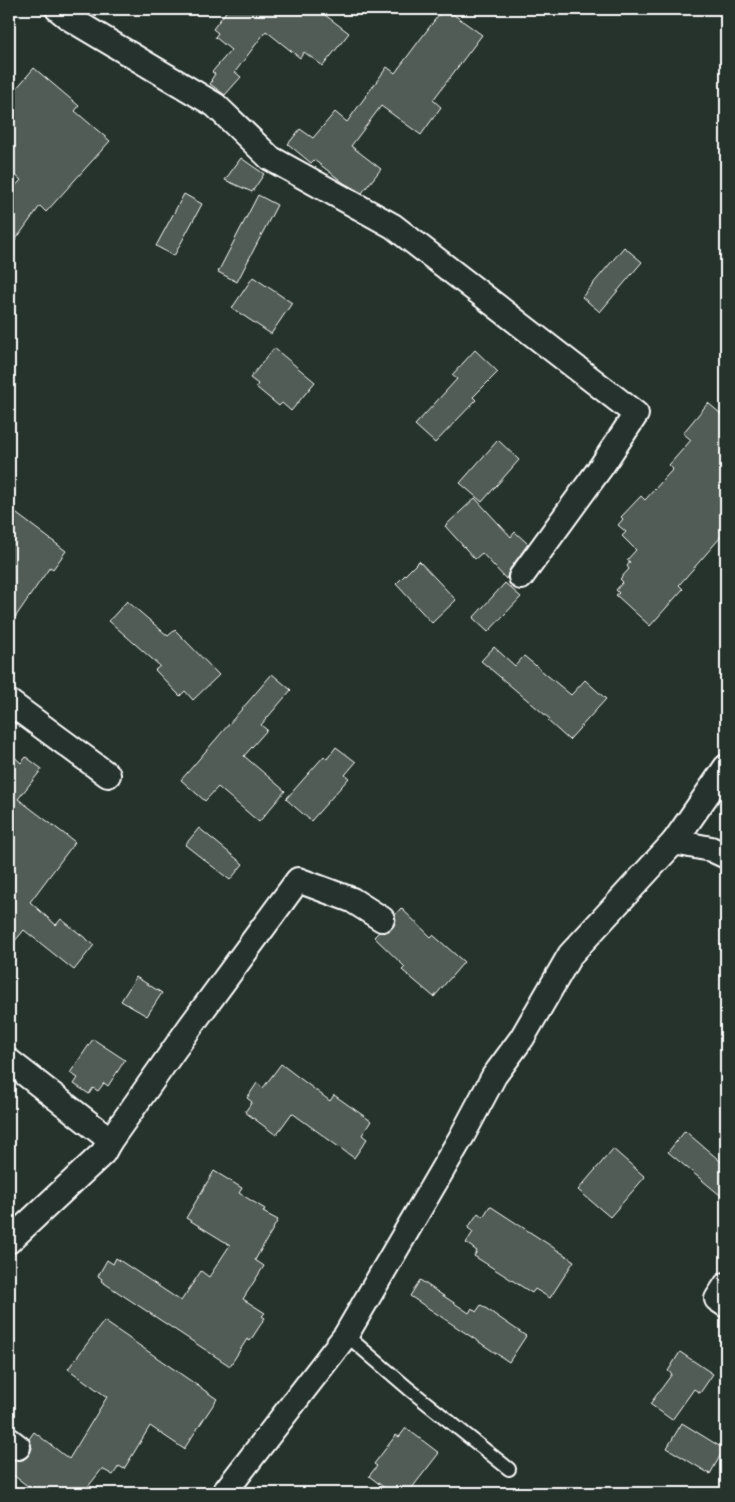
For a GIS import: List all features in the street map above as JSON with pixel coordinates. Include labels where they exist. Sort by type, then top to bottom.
[{"type":"street","points":[[58,9],[69,18],[215,105],[270,158],[393,226],[636,414],[601,467],[521,577]]},
{"type":"street","points":[[9,702],[108,775]]},
{"type":"street","points":[[224,1493],[346,1335],[462,1136],[494,1076],[522,1038],[570,954],[674,842],[726,767]]},
{"type":"street","points":[[674,842],[711,849],[726,856]]},
{"type":"street","points":[[9,1241],[103,1153],[190,1027],[298,880],[352,900],[382,919]]},
{"type":"street","points":[[9,1061],[104,1135],[109,1142]]},
{"type":"street","points":[[726,1286],[717,1299],[726,1305]]},
{"type":"lane","points":[[346,1335],[409,1389],[509,1469]]},
{"type":"building","points":[[228,9],[317,9],[349,33],[323,66],[304,52],[300,58],[266,31],[235,72],[241,77],[225,95],[210,84],[215,74],[212,72],[231,50],[215,37],[218,33],[213,29]]},
{"type":"building","points":[[443,9],[446,9],[482,35],[433,100],[441,107],[421,135],[381,106],[351,146],[381,169],[362,193],[344,183],[314,160],[311,163],[288,144],[300,129],[313,138],[335,112],[347,122],[387,67],[395,73]]},
{"type":"building","points":[[34,68],[79,106],[75,111],[110,141],[46,212],[40,206],[9,249],[9,193],[21,180],[9,170],[9,97]]},
{"type":"building","points":[[241,158],[264,174],[252,192],[225,180]]},
{"type":"building","points":[[184,194],[202,204],[174,256],[156,246]]},
{"type":"building","points":[[258,195],[277,205],[237,282],[218,272]]},
{"type":"building","points":[[624,247],[642,262],[600,312],[582,297]]},
{"type":"building","points":[[253,277],[292,303],[271,334],[232,308]]},
{"type":"building","points":[[274,348],[315,382],[291,411],[282,403],[279,406],[256,387],[258,384],[250,378]]},
{"type":"building","points":[[475,350],[498,372],[473,397],[476,400],[435,443],[415,425],[457,379],[452,375]]},
{"type":"building","points":[[708,403],[726,418],[726,531],[679,585],[683,589],[650,626],[616,595],[619,593],[616,590],[623,582],[620,579],[629,569],[627,566],[630,562],[627,560],[636,550],[622,536],[626,532],[618,525],[623,519],[621,517],[641,496],[645,500],[673,469],[669,465],[691,440],[683,433]]},
{"type":"building","points":[[498,440],[519,460],[482,502],[460,483]]},
{"type":"building","points":[[475,498],[511,537],[515,532],[528,544],[510,569],[506,579],[482,553],[475,559],[445,526]]},
{"type":"building","points":[[9,508],[66,551],[53,569],[50,567],[9,626]]},
{"type":"building","points":[[419,561],[456,600],[432,623],[396,584]]},
{"type":"building","points":[[505,583],[521,597],[488,632],[473,618]]},
{"type":"building","points":[[127,601],[168,636],[175,630],[219,675],[193,700],[185,691],[180,696],[155,670],[160,666],[109,621]]},
{"type":"building","points":[[494,647],[515,666],[524,656],[571,695],[585,680],[606,699],[569,740],[548,721],[550,719],[481,661]]},
{"type":"building","points":[[272,674],[291,690],[261,725],[267,730],[244,756],[285,791],[259,822],[218,787],[205,801],[181,780]]},
{"type":"building","points":[[336,747],[356,762],[345,775],[349,778],[311,821],[286,799],[324,756],[327,759]]},
{"type":"building","points":[[9,752],[21,763],[26,757],[42,769],[18,799],[75,842],[30,902],[56,925],[61,919],[94,945],[74,970],[24,930],[9,948]]},
{"type":"building","points":[[199,828],[243,864],[230,880],[185,845]]},
{"type":"building","points":[[401,908],[431,937],[433,935],[464,962],[434,997],[402,970],[405,967],[374,937],[379,932],[388,931],[393,927],[396,920],[395,915]]},
{"type":"building","points":[[136,977],[162,993],[147,1016],[121,1001]]},
{"type":"building","points":[[93,1039],[125,1060],[108,1086],[104,1083],[98,1091],[93,1088],[89,1094],[74,1084],[78,1078],[70,1073]]},
{"type":"building","points":[[281,1064],[330,1101],[334,1095],[371,1121],[362,1135],[367,1139],[354,1158],[292,1113],[276,1135],[245,1112],[252,1102],[247,1098],[257,1083],[263,1088]]},
{"type":"building","points":[[685,1131],[726,1166],[726,1200],[668,1152]]},
{"type":"building","points":[[613,1149],[645,1177],[610,1217],[578,1190]]},
{"type":"building","points":[[214,1171],[242,1188],[239,1193],[265,1209],[263,1212],[278,1220],[255,1260],[264,1266],[243,1299],[265,1313],[262,1316],[265,1318],[250,1341],[247,1339],[230,1366],[101,1281],[102,1279],[98,1276],[107,1260],[113,1264],[116,1258],[181,1301],[201,1271],[209,1277],[230,1245],[186,1218]]},
{"type":"building","points":[[490,1206],[574,1261],[550,1298],[535,1289],[532,1293],[474,1256],[477,1251],[466,1243],[473,1232],[468,1228],[478,1213],[483,1217]]},
{"type":"building","points":[[420,1280],[469,1313],[472,1308],[476,1312],[481,1305],[526,1336],[509,1362],[410,1296]]},
{"type":"building","points":[[104,1321],[217,1399],[184,1449],[150,1426],[124,1469],[119,1466],[113,1475],[102,1469],[83,1493],[37,1493],[9,1472],[9,1465],[13,1459],[23,1460],[29,1455],[32,1448],[29,1439],[34,1432],[69,1459],[107,1397],[68,1369]]},
{"type":"building","points":[[680,1352],[713,1374],[700,1393],[694,1389],[672,1420],[650,1404],[672,1374],[668,1371]]},
{"type":"building","points":[[682,1423],[724,1449],[710,1474],[667,1448]]},
{"type":"building","points":[[406,1428],[439,1453],[408,1493],[391,1493],[369,1476],[377,1466],[374,1464],[396,1435],[399,1437]]}]
